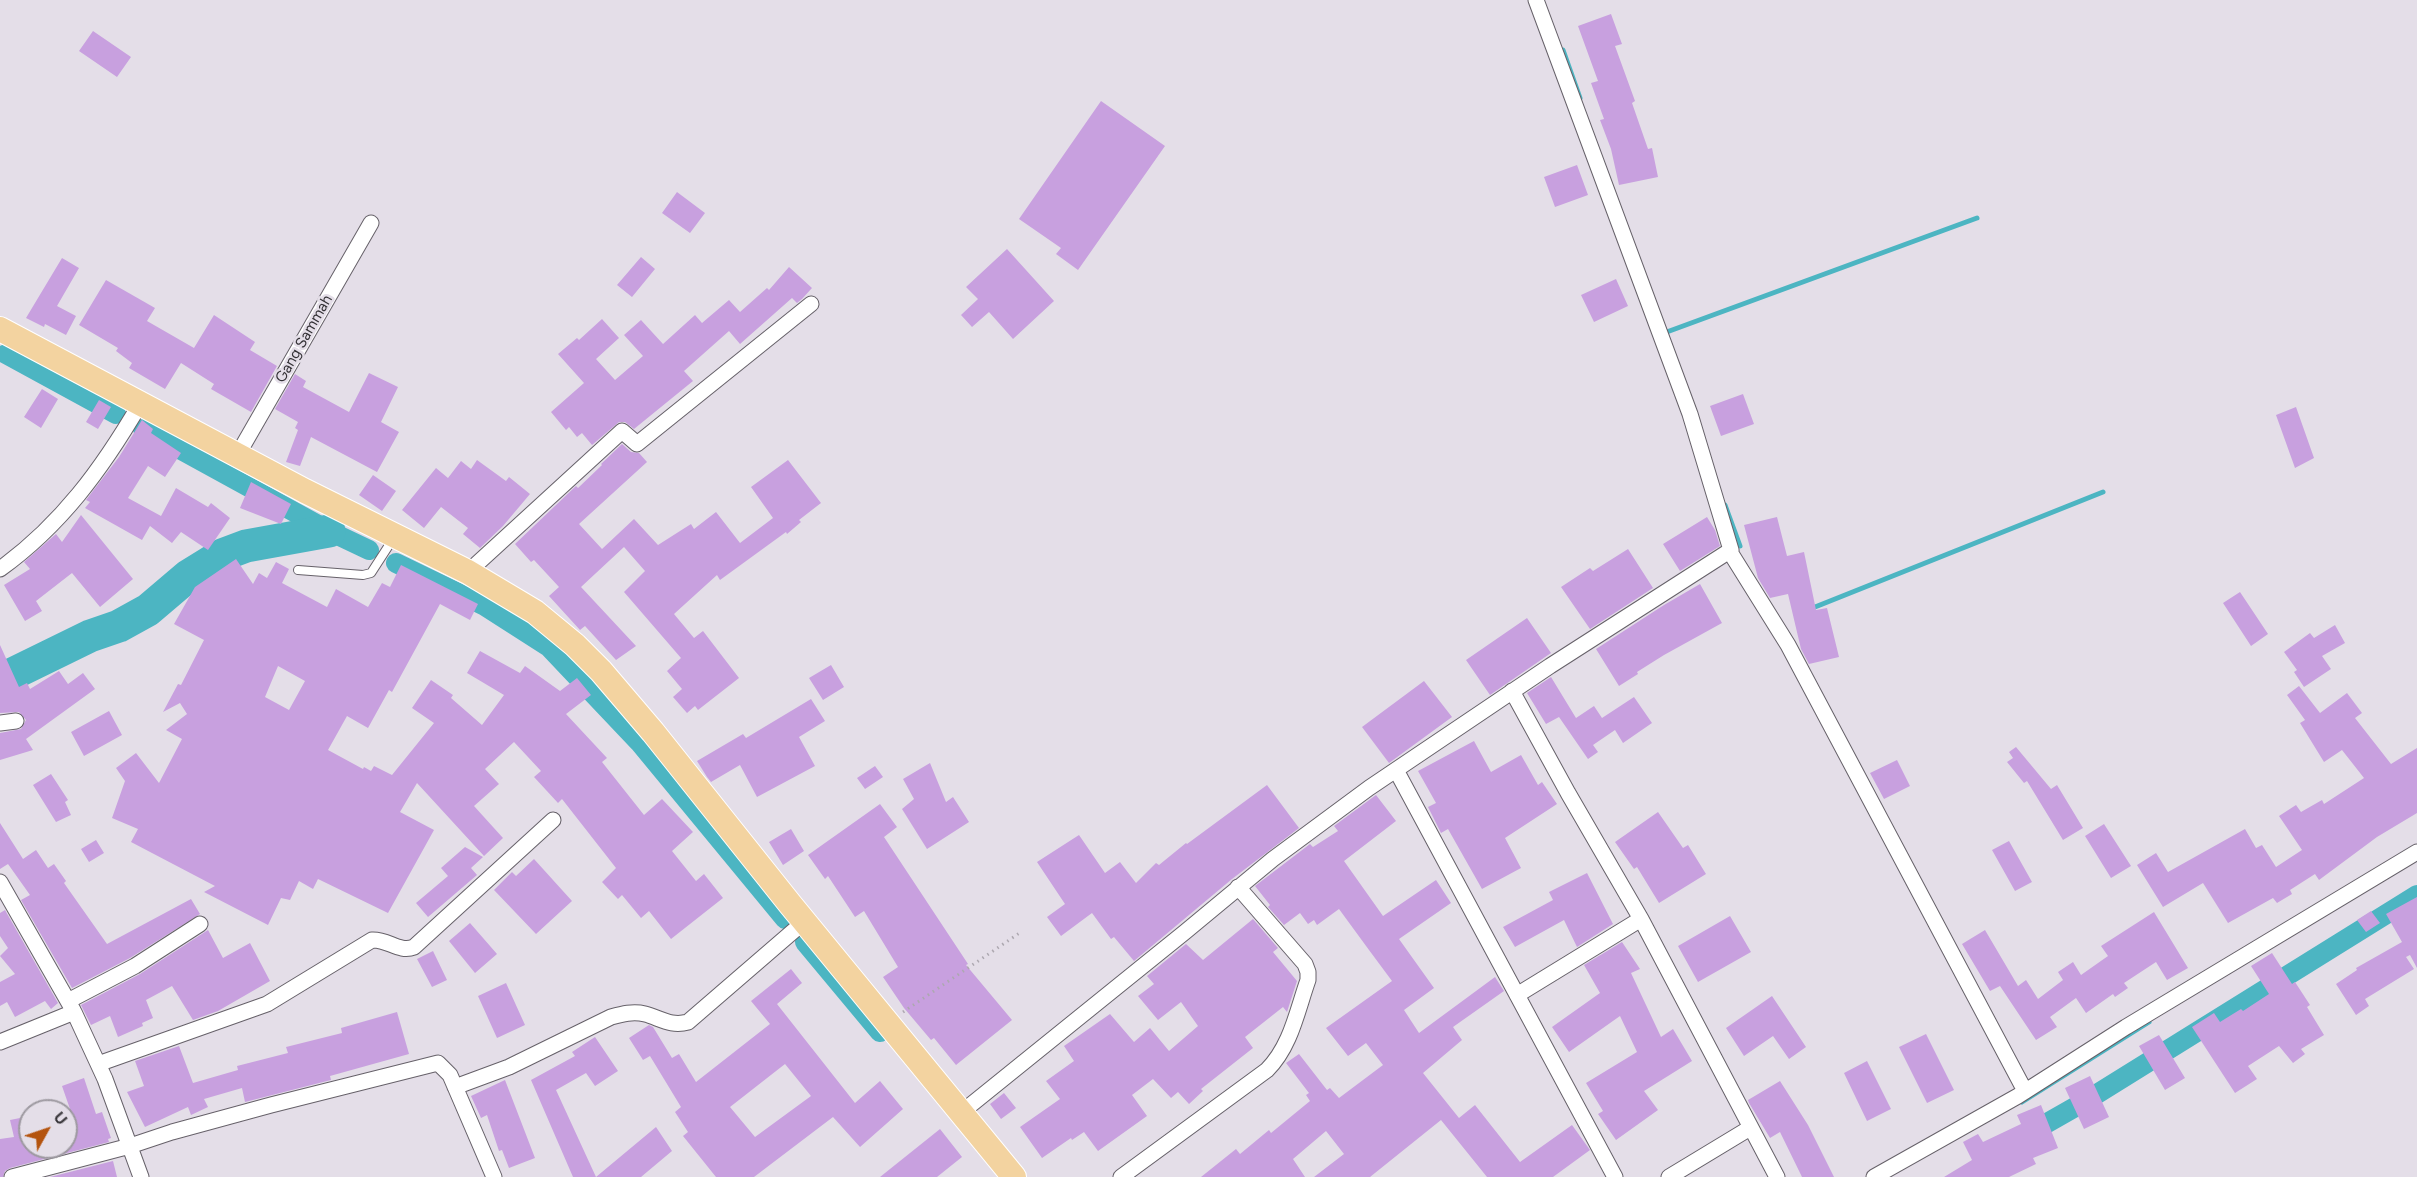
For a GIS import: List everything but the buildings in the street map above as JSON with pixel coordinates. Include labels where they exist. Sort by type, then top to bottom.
[{"type":"main road","points":[[2,334],[468,572],[535,612],[575,645],[601,671],[653,732],[1014,1177]]},
{"type":"street","points":[[1536,0],[1690,414],[1730,552],[1788,645],[2025,1091]]},
{"type":"street","name":"Gang Sammah","points":[[237,456],[371,223]]},
{"type":"street","points":[[468,572],[622,431],[637,444],[811,304]]},
{"type":"street","points":[[0,570],[50,529],[71,505],[88,484],[140,404]]},
{"type":"street","points":[[962,1112],[1168,947],[1273,858],[1512,691],[1662,592],[1730,552]]},
{"type":"street","points":[[1512,691],[1641,919],[1777,1177]]},
{"type":"street","points":[[0,723],[16,721]]},
{"type":"street","points":[[1396,770],[1615,1177]]},
{"type":"street","points":[[98,1064],[267,1004],[372,940],[380,940],[401,949],[414,947],[553,820]]},
{"type":"street","points":[[1874,1177],[2025,1091],[2126,1027],[2417,852]]},
{"type":"street","points":[[0,882],[71,1006],[98,1064],[141,1177]]},
{"type":"street","points":[[1121,1177],[1267,1070],[1286,1043],[1308,980],[1308,972],[1305,964],[1238,887]]},
{"type":"street","points":[[1517,995],[1641,919]]},
{"type":"street","points":[[455,1087],[529,1058],[611,1017],[629,1012],[676,1024],[688,1022],[805,921]]},
{"type":"street","points":[[0,1042],[71,1006],[200,924]]},
{"type":"street","points":[[12,1177],[271,1105],[438,1063],[443,1066],[455,1087],[494,1177]]},
{"type":"street","points":[[1669,1177],[1750,1128]]},
{"type":"lane","points":[[298,570],[363,575],[370,573],[395,535]]},
{"type":"path","points":[[888,1023],[1021,932]]},
{"type":"waterway","points":[[1563,50],[1580,98]]},
{"type":"waterway","points":[[1664,333],[1977,218]]},
{"type":"waterway","points":[[6,354],[116,414]]},
{"type":"waterway","points":[[143,429],[329,531],[369,550]]},
{"type":"waterway","points":[[1810,609],[2103,492]]},
{"type":"waterway","points":[[1725,505],[1740,546]]},
{"type":"waterway","points":[[0,680],[90,636],[119,626],[148,610],[188,576],[222,555],[246,546],[329,531]]},
{"type":"waterway","points":[[396,563],[485,606],[549,647],[639,742],[785,919]]},
{"type":"waterway","points":[[2026,1135],[2084,1102],[2417,895]]},
{"type":"waterway","points":[[805,942],[880,1032]]},
{"type":"waterway","points":[[2022,1102],[2149,1022]]}]
